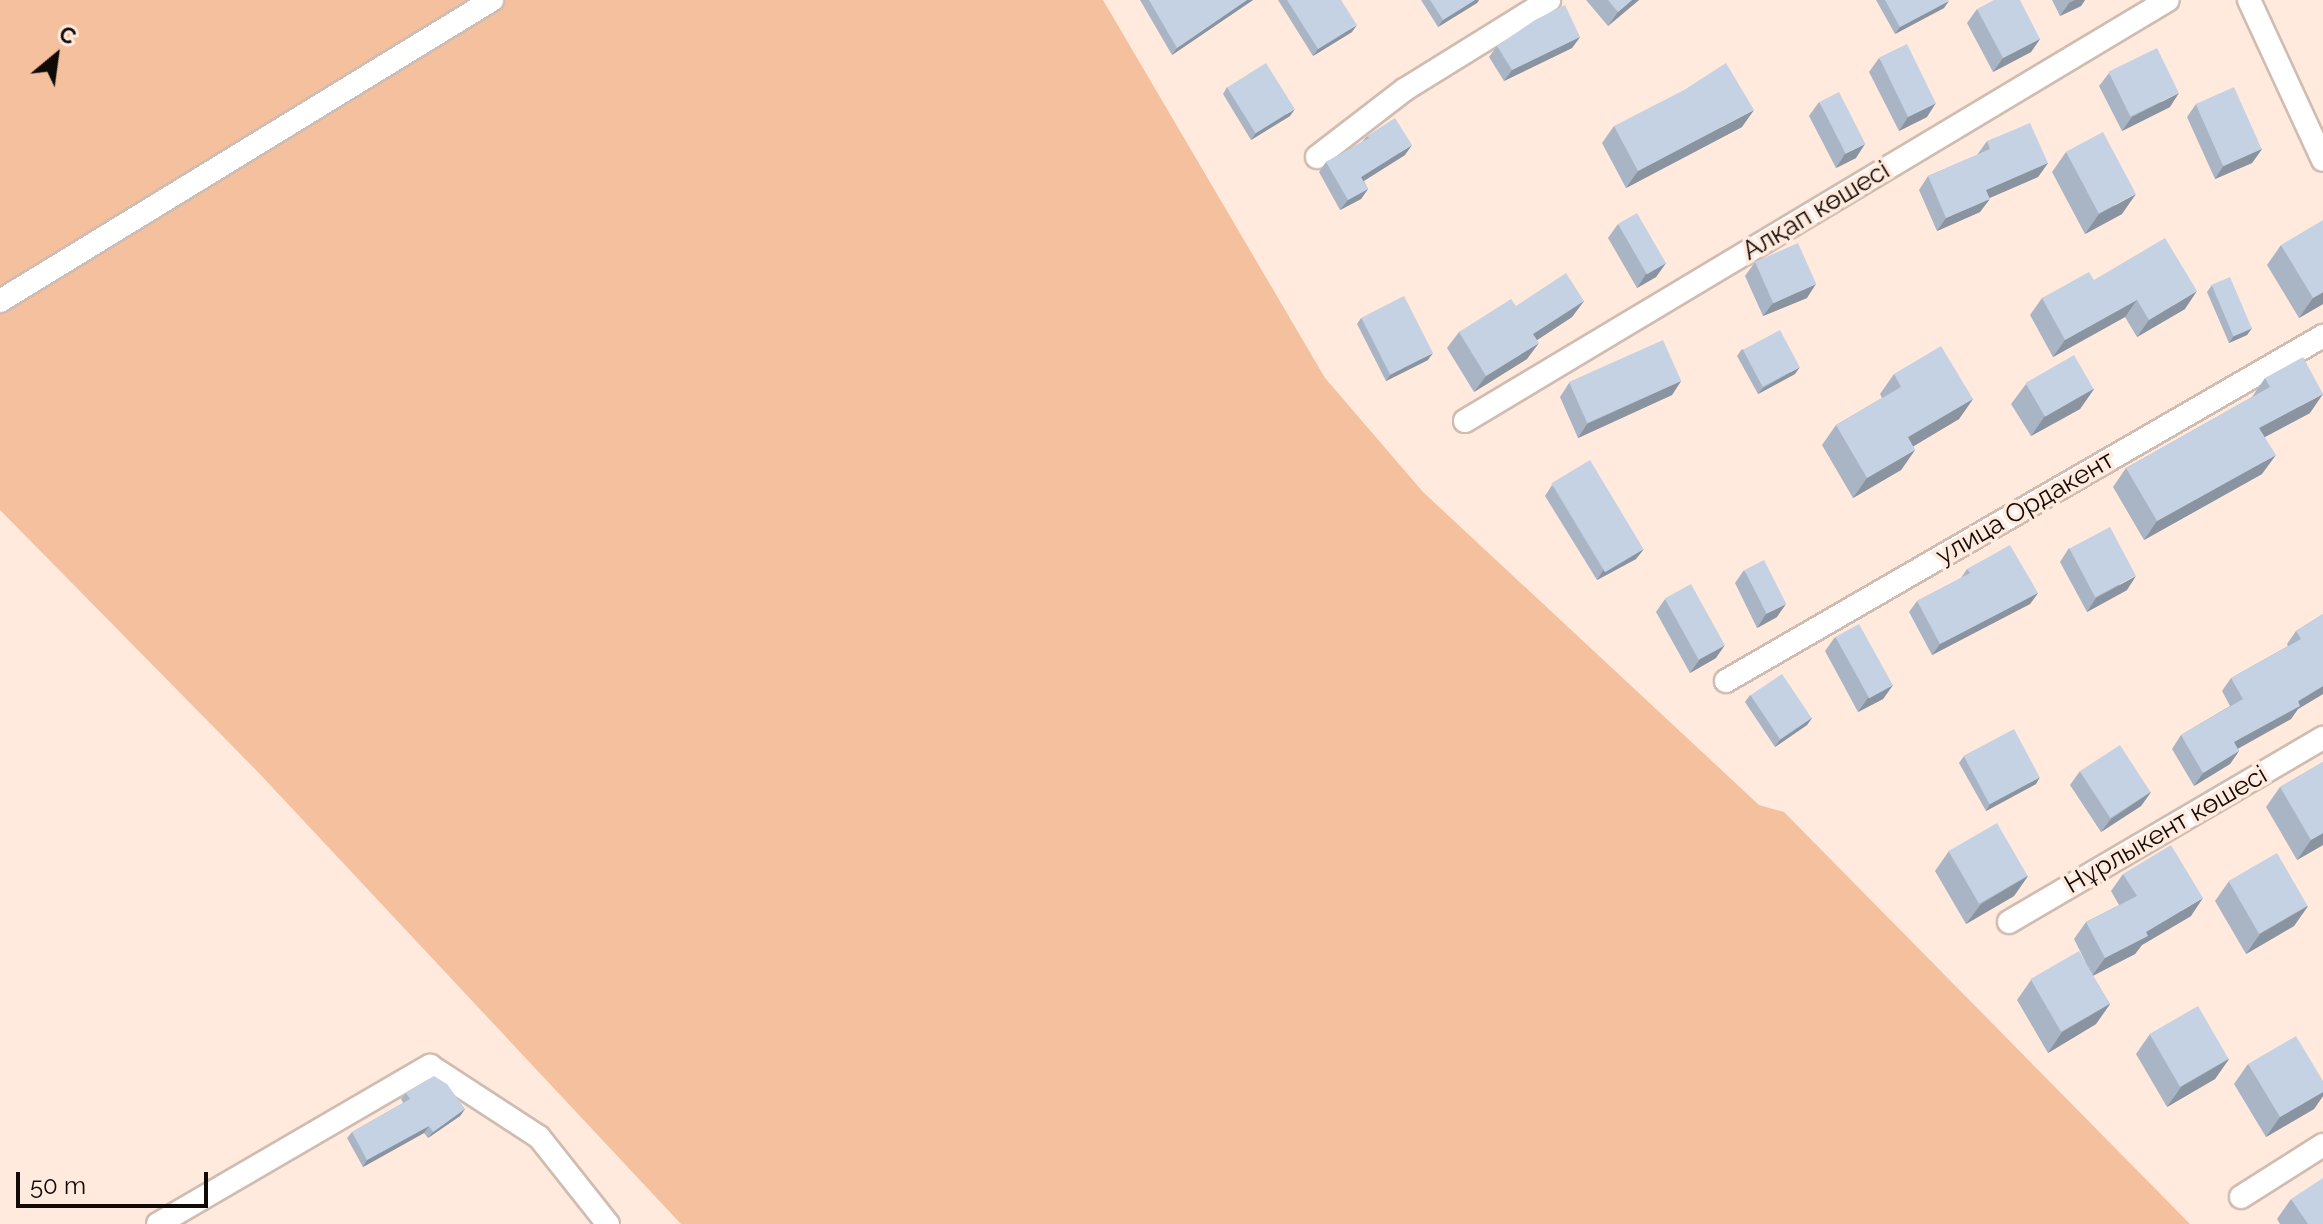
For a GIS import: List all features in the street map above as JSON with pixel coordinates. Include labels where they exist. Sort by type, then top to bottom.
[{"type":"street","points":[[0,301],[492,0]]},
{"type":"street","points":[[1317,157],[1404,90],[1549,0]]},
{"type":"street","name":"Алқап көшесі","points":[[1465,421],[2168,0]]},
{"type":"street","points":[[2249,0],[2323,160]]},
{"type":"street","name":"улица Ордакент","points":[[1726,681],[2323,336]]},
{"type":"street","name":"Нұрлыкент көшесі","points":[[2009,922],[2323,738]]},
{"type":"street","points":[[158,1224],[430,1066],[539,1137],[608,1224]]},
{"type":"street","points":[[2241,1197],[2323,1145]]},
{"type":"shaded area","points":[[0,0],[1103,0],[1325,378],[1423,492],[1759,805],[1784,812],[2190,1224],[681,1224],[257,771],[0,510]]},
{"type":"building","points":[[1149,0],[1247,0],[1177,48]]},
{"type":"building","points":[[1287,0],[1341,0],[1357,25],[1318,49]]},
{"type":"building","points":[[1430,0],[1475,0],[1443,20]]},
{"type":"building","points":[[1608,0],[1632,0],[1618,12]]},
{"type":"building","points":[[1885,0],[1948,0],[1949,1],[1900,27]]},
{"type":"building","points":[[1994,0],[2020,0],[2040,39],[2003,58],[1977,9]]},
{"type":"building","points":[[1565,5],[1580,37],[1512,70],[1497,46],[1535,20]]},
{"type":"building","points":[[1907,44],[1936,103],[1908,117],[1879,58]]},
{"type":"building","points":[[2157,48],[2179,93],[2130,117],[2108,72]]},
{"type":"building","points":[[1266,63],[1295,109],[1256,133],[1227,87]]},
{"type":"building","points":[[1726,63],[1754,110],[1638,171],[1614,126],[1684,90]]},
{"type":"building","points":[[2234,87],[2262,149],[2223,166],[2196,104]]},
{"type":"building","points":[[1839,92],[1865,144],[1846,154],[1819,102]]},
{"type":"building","points":[[1395,118],[1412,145],[1361,177],[1368,189],[1348,200],[1326,162],[1369,138],[1367,136]]},
{"type":"building","points":[[2030,123],[2048,163],[1986,190],[1990,199],[1946,218],[1928,176],[1990,149],[1987,141]]},
{"type":"building","points":[[2103,132],[2136,194],[2099,214],[2066,152]]},
{"type":"building","points":[[1637,213],[1666,263],[1647,274],[1618,224]]},
{"type":"building","points":[[2323,220],[2323,292],[2313,298],[2281,245]]},
{"type":"building","points":[[2165,238],[2197,291],[2149,320],[2137,300],[2065,340],[2042,298],[2089,272],[2094,280]]},
{"type":"building","points":[[1798,243],[1816,284],[1773,303],[1755,262]]},
{"type":"building","points":[[1566,273],[1584,301],[1533,334],[1539,343],[1486,376],[1459,332],[1511,299],[1516,306]]},
{"type":"building","points":[[2230,277],[2252,329],[2233,336],[2212,285]]},
{"type":"building","points":[[1404,296],[1433,353],[1390,375],[1361,318]]},
{"type":"building","points":[[1780,330],[1800,367],[1763,387],[1743,350]]},
{"type":"building","points":[[1663,340],[1681,381],[1587,423],[1569,382]]},
{"type":"building","points":[[1941,346],[1973,399],[1908,437],[1915,450],[1867,478],[1836,425],[1901,387],[1894,374]]},
{"type":"building","points":[[2074,355],[2094,389],[2045,417],[2026,383]]},
{"type":"building","points":[[2303,357],[2323,394],[2259,428],[2276,455],[2157,521],[2126,468],[2270,387],[2265,378]]},
{"type":"building","points":[[1590,460],[1644,549],[1605,572],[1551,483]]},
{"type":"building","points":[[2110,527],[2136,576],[2095,597],[2069,549]]},
{"type":"building","points":[[2010,545],[2038,593],[1940,644],[1917,601],[1970,573],[1967,569]]},
{"type":"building","points":[[1764,560],[1786,604],[1767,614],[1744,570]]},
{"type":"building","points":[[1691,584],[1725,645],[1699,660],[1665,599]]},
{"type":"building","points":[[2323,614],[2323,686],[2298,701],[2300,706],[2234,742],[2239,751],[2203,773],[2181,735],[2243,699],[2231,678],[2301,639],[2296,631]]},
{"type":"building","points":[[1859,624],[1893,685],[1869,698],[1835,637]]},
{"type":"building","points":[[1782,674],[1812,718],[1780,739],[1750,695]]},
{"type":"building","points":[[2014,729],[2040,778],[1989,804],[1964,756]]},
{"type":"building","points":[[2120,745],[2150,792],[2110,818],[2080,771]]},
{"type":"building","points":[[2323,762],[2323,833],[2311,840],[2280,787]]},
{"type":"building","points":[[1997,823],[2028,876],[1979,904],[1949,851]]},
{"type":"building","points":[[2171,845],[2203,898],[2146,932],[2148,936],[2105,958],[2086,922],[2137,896],[2123,874]]},
{"type":"building","points":[[2277,853],[2308,906],[2259,934],[2229,881]]},
{"type":"building","points":[[2079,951],[2110,1004],[2061,1032],[2031,979]]},
{"type":"building","points":[[2198,1006],[2228,1059],[2180,1087],[2150,1034]]},
{"type":"building","points":[[2296,1036],[2323,1081],[2323,1092],[2280,1117],[2248,1064]]},
{"type":"building","points":[[434,1076],[447,1084],[465,1109],[433,1132],[429,1126],[367,1160],[352,1132],[410,1099],[406,1093]]},
{"type":"building","points":[[2323,1178],[2323,1224],[2308,1224],[2291,1199]]}]
